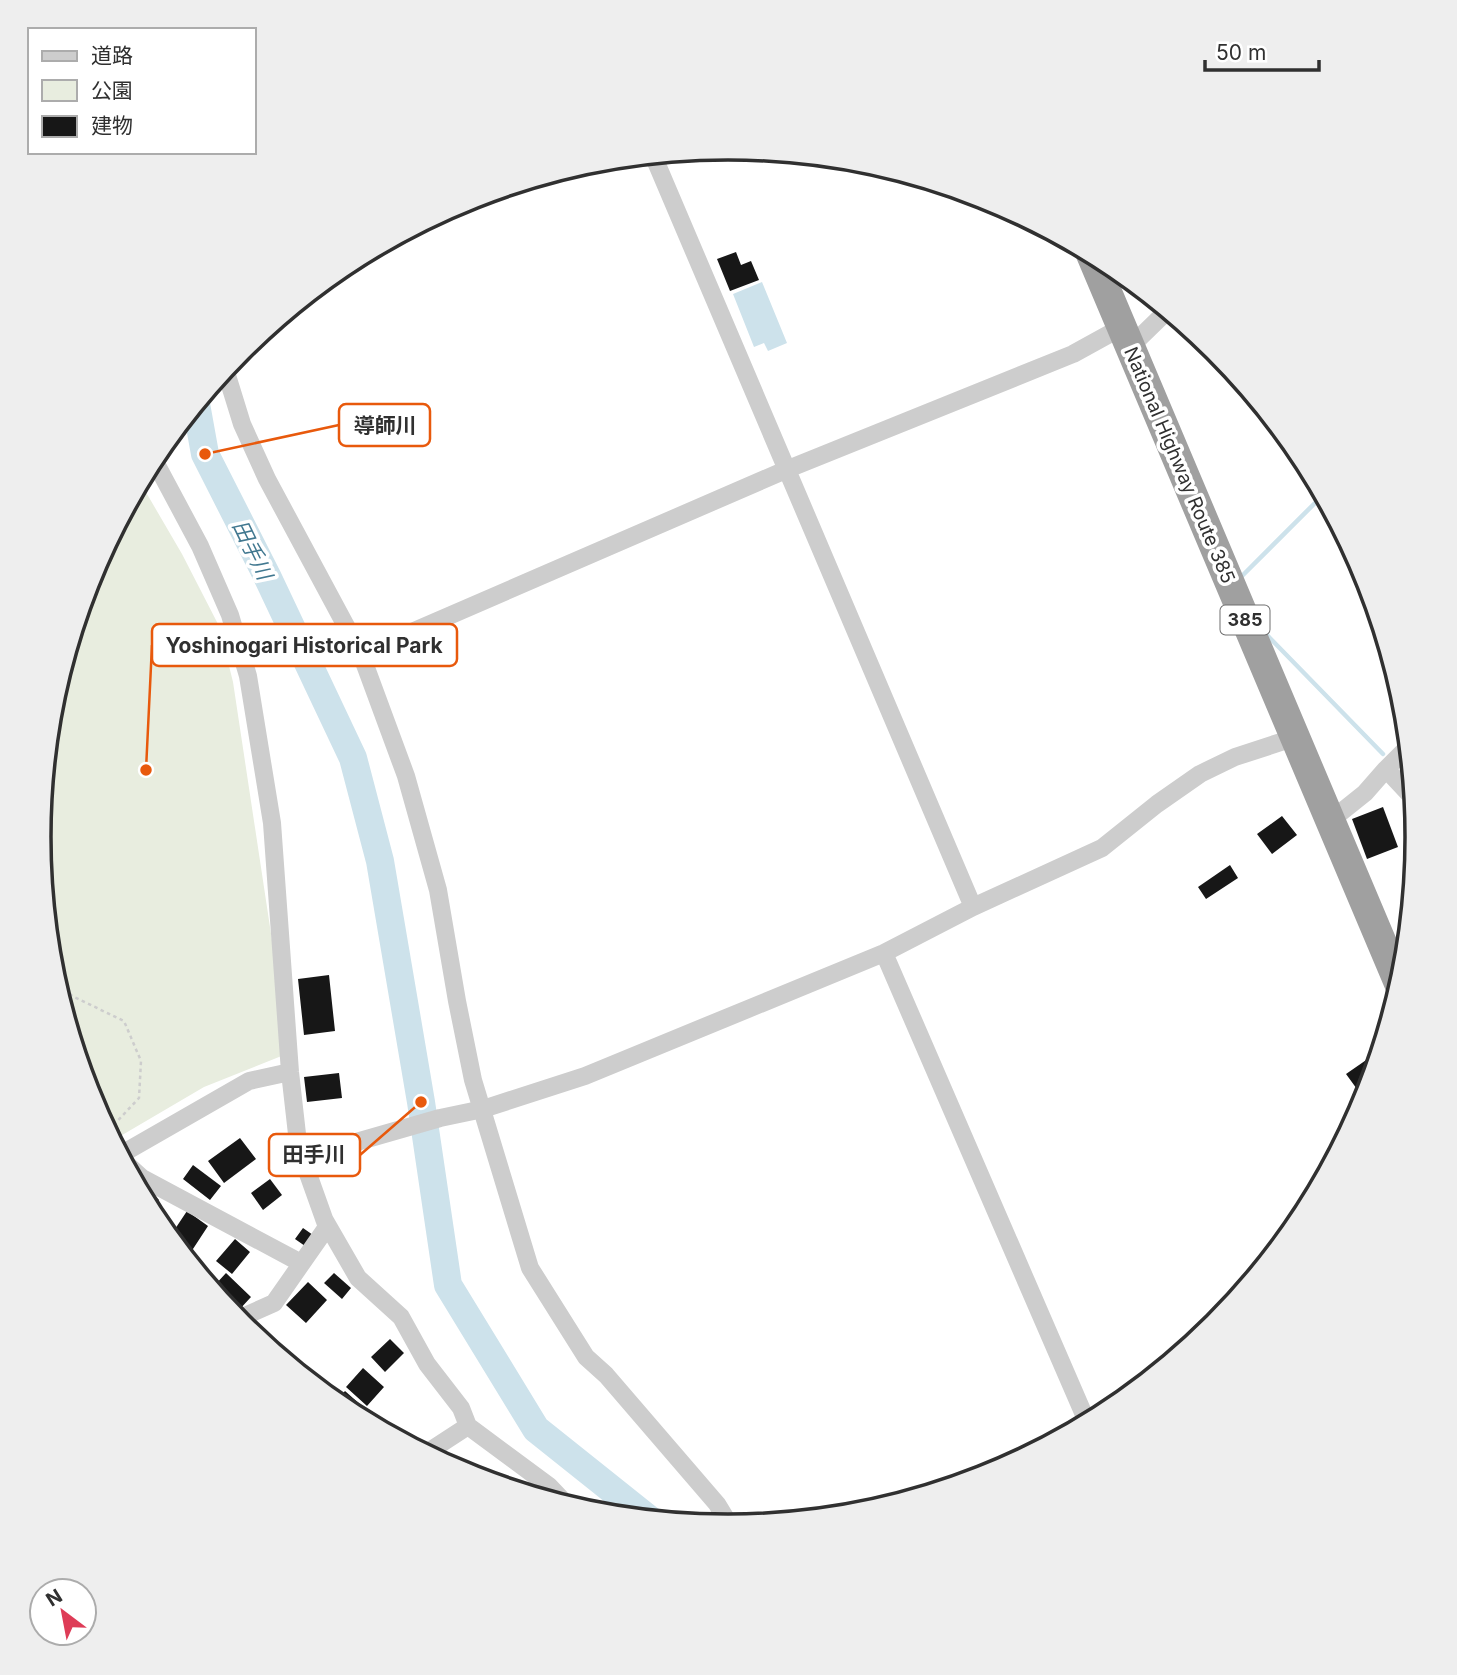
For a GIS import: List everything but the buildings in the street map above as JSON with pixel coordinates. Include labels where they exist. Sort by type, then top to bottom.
[{"type":"highway","name":"National Highway Route 385","points":[[1097,269],[1393,969]]},
{"type":"street","points":[[657,164],[973,907]]},
{"type":"street","points":[[361,654],[788,469],[1073,354],[1126,337],[1160,315]]},
{"type":"street","points":[[229,380],[242,424],[267,479],[361,654],[406,776],[438,890],[470,1067],[530,1268],[586,1357],[607,1375],[709,1494],[723,1515]]},
{"type":"street","points":[[159,470],[200,547],[230,615],[248,676],[272,823],[290,1072],[298,1143],[327,1227],[274,1303],[247,1315]]},
{"type":"street","points":[[307,1171],[346,1145],[440,1118],[483,1109],[584,1076],[884,953],[973,907],[1101,848],[1200,774],[1235,757],[1284,741],[1292,731]]},
{"type":"street","points":[[1330,821],[1365,793],[1401,754]]},
{"type":"street","points":[[1386,769],[1405,789]]},
{"type":"street","points":[[884,953],[1084,1414]]},
{"type":"street","points":[[128,1150],[249,1081],[290,1072]]},
{"type":"street","points":[[144,1179],[300,1263]]},
{"type":"street","points":[[324,1219],[358,1278],[401,1317],[427,1364],[461,1408],[468,1426],[555,1493]]},
{"type":"street","points":[[435,1448],[468,1426]]},
{"type":"path","points":[[69,993],[124,1021],[141,1061],[139,1098],[115,1124]]},
{"type":"green space","points":[[146,492],[219,626],[233,682],[289,1053],[204,1087],[121,1136],[102,1097],[74,1013],[64,970],[52,882],[52,793],[64,705],[74,662],[102,578]]},
{"type":"water","points":[[762,282],[787,343],[768,351],[764,343],[754,347],[733,294]]},
{"type":"waterway","name":"田手川","points":[[198,416],[205,454],[267,576],[353,758],[380,861],[421,1102],[448,1285],[536,1429],[635,1508]]},
{"type":"waterway","points":[[1241,577],[1316,502]]},
{"type":"waterway","points":[[1265,633],[1383,754]]},
{"type":"place","name":"導師川","points":[[205,454]]},
{"type":"place","name":"Yoshinogari Historical Park","points":[[146,770]]},
{"type":"place","name":"田手川","points":[[421,1102]]}]
